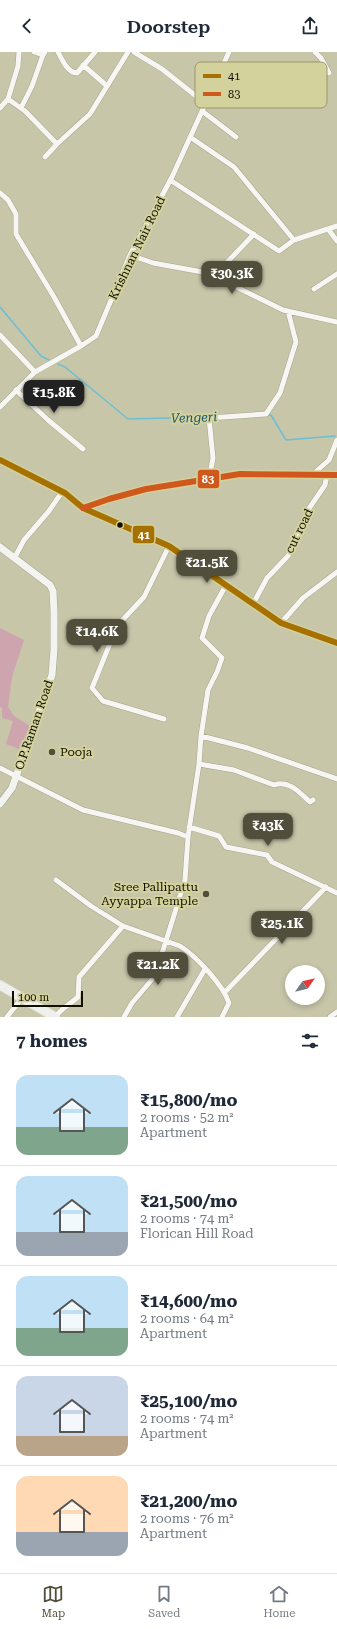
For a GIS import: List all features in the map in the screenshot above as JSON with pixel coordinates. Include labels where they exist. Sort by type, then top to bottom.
[{"type":"main road","points":[[0,985],[55,1017]]},
{"type":"street","points":[[0,108],[8,99],[18,66],[19,52]]},
{"type":"street","points":[[21,108],[32,86],[44,54],[34,52]]},
{"type":"street","points":[[58,52],[71,71],[77,73],[94,52]]},
{"type":"street","points":[[46,157],[90,114],[128,52]]},
{"type":"street","points":[[134,52],[162,69],[195,95]]},
{"type":"street","name":"Krishnan Nair Road","points":[[225,62],[230,52]]},
{"type":"street","points":[[315,52],[323,62]]},
{"type":"street","points":[[84,65],[107,86]]},
{"type":"street","points":[[327,69],[329,73]]},
{"type":"street","points":[[8,99],[21,108],[58,144]]},
{"type":"street","name":"Krishnan Nair Road","points":[[0,407],[35,372],[96,336],[130,255],[170,180],[204,108]]},
{"type":"street","points":[[202,112],[236,137]]},
{"type":"street","points":[[190,137],[234,167],[294,240]]},
{"type":"street","points":[[170,180],[279,251],[294,240],[337,226]]},
{"type":"street","points":[[0,193],[8,200],[16,214],[16,234],[54,298],[80,346]]},
{"type":"street","points":[[328,229],[337,241]]},
{"type":"street","points":[[214,276],[254,234]]},
{"type":"street","points":[[130,255],[153,263],[208,273],[246,293],[288,312],[337,322]]},
{"type":"street","points":[[314,289],[337,274]]},
{"type":"street","points":[[209,479],[213,458],[208,418],[266,414],[280,393],[296,342],[288,312]]},
{"type":"street","points":[[0,335],[35,372]]},
{"type":"street","points":[[16,390],[48,420],[83,449]]},
{"type":"street","points":[[311,475],[329,460],[337,440]]},
{"type":"street","points":[[0,460],[62,492],[82,508],[169,546],[280,623],[337,643]]},
{"type":"street","points":[[82,508],[146,489],[240,474],[337,475]]},
{"type":"street","name":"cut road","points":[[253,604],[267,578],[288,556],[308,510],[325,485],[327,475]]},
{"type":"street","points":[[14,557],[24,540],[49,511],[62,492]]},
{"type":"street","name":"O.P.Raman Road","points":[[0,546],[50,585],[53,592],[54,612],[52,675],[12,788],[0,804]]},
{"type":"street","points":[[164,719],[102,701],[92,688],[117,626],[144,597],[169,546]]},
{"type":"street","points":[[280,623],[303,598],[337,572]]},
{"type":"street","points":[[124,1017],[132,1003],[155,976],[185,880],[189,827],[199,764],[200,736],[208,690],[222,658],[202,638],[209,616],[226,585]]},
{"type":"street","points":[[200,736],[248,748],[337,780]]},
{"type":"street","points":[[199,764],[234,770],[274,785],[280,783],[285,784],[296,788],[310,802],[313,800]]},
{"type":"street","points":[[0,768],[83,810],[178,833],[188,837]]},
{"type":"street","points":[[189,827],[219,836],[226,846],[267,855],[272,862],[337,893]]},
{"type":"street","points":[[56,880],[91,906],[123,926],[180,946],[188,951],[225,992],[229,1003],[222,1017]]},
{"type":"street","points":[[225,992],[326,887]]},
{"type":"street","points":[[55,1017],[63,1007],[69,1005],[78,997],[79,977],[123,926]]},
{"type":"street","points":[[177,1017],[205,969]]},
{"type":"street","points":[[7,1017],[22,998]]},
{"type":"street","points":[[330,1017],[337,1012]]},
{"type":"shaded area","points":[[0,628],[24,640],[12,677],[8,707],[14,716],[30,726],[19,749],[6,744],[13,721],[2,718],[2,708],[0,707]]},
{"type":"waterway","name":"Vengeri","points":[[0,307],[41,356],[49,360]]},
{"type":"waterway","name":"Vengeri","points":[[58,364],[65,367],[128,419],[209,417]]},
{"type":"waterway","name":"Vengeri","points":[[268,415],[271,415],[286,440],[335,436]]},
{"type":"transit line","name":"41","points":[[0,460],[65,493],[83,508],[169,546],[281,623],[337,643]]},
{"type":"transit line","name":"83","points":[[83,508],[146,489],[240,474],[337,475]]},
{"type":"place","name":"Pooja","points":[[52,752]]},
{"type":"place","name":"Sree Pallipattu Ayyappa Temple","points":[[206,894]]}]
